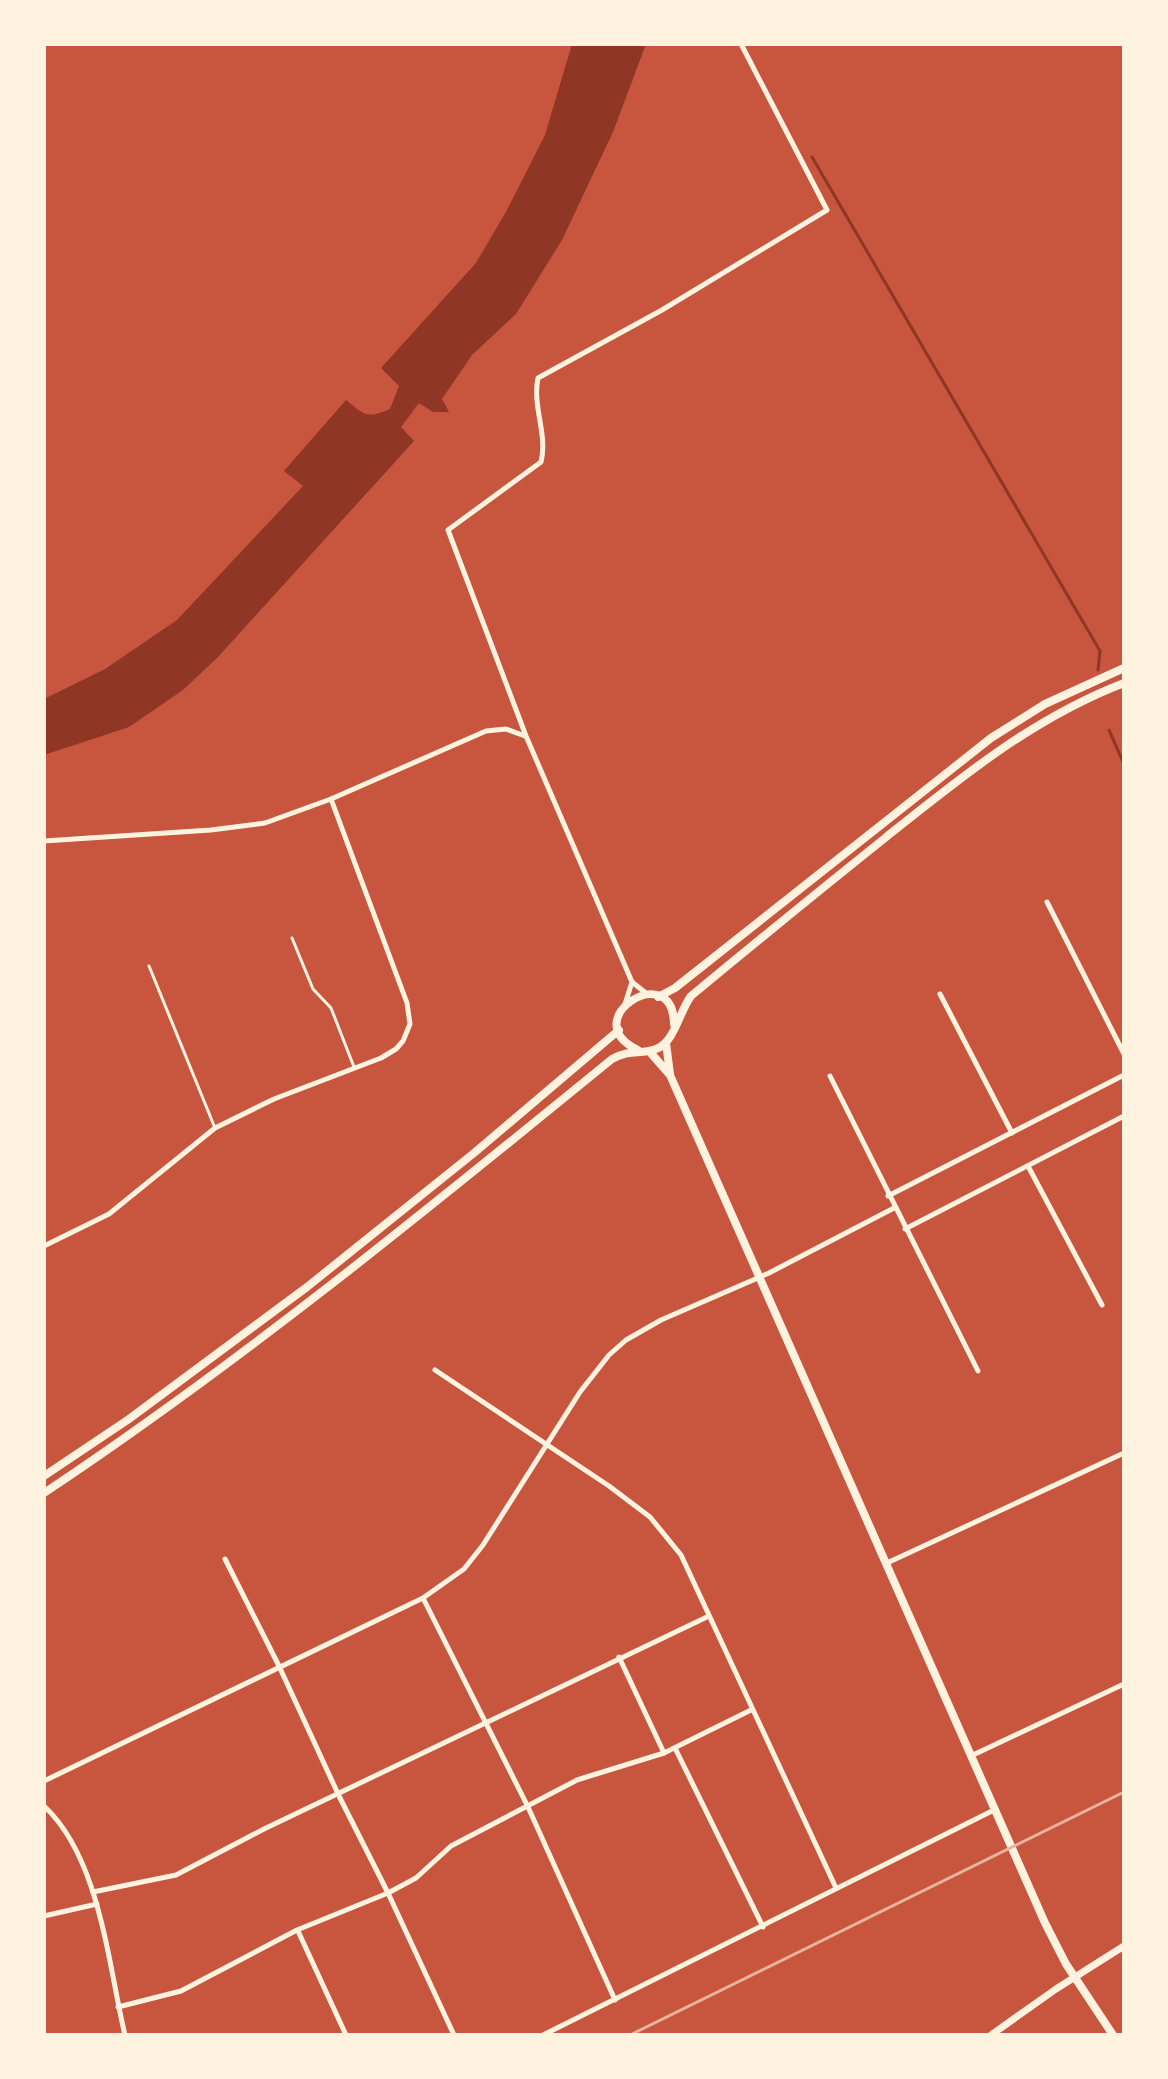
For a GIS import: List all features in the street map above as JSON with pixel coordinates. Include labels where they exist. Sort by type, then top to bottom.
[{"type":"main road","points":[[658,997],[675,988],[991,738],[1045,704],[1124,668]]},
{"type":"main road","points":[[1113,2035],[1045,1923],[670,1075],[666,1043],[681,1009],[691,996],[956,781],[1035,726],[1089,697],[1124,683]]},
{"type":"main road","points":[[670,1075],[644,1050],[630,1046],[619,1030],[620,1012],[625,1004],[639,995],[658,997],[671,1009],[674,1027]]},
{"type":"main road","points":[[44,1476],[129,1419],[307,1287],[462,1163],[619,1030]]},
{"type":"main road","points":[[44,1493],[138,1429],[322,1293],[612,1059],[622,1053],[666,1043]]},
{"type":"street","points":[[647,994],[632,982],[526,736],[448,530],[541,462],[545,447],[534,394],[538,378],[662,310],[827,210],[741,44]]},
{"type":"street","points":[[44,841],[211,830],[265,823],[331,799],[486,731],[506,729],[526,736]]},
{"type":"street","points":[[44,1246],[109,1214],[215,1128],[274,1099],[381,1058],[396,1049],[408,1032],[407,1003],[331,799]]},
{"type":"street","points":[[1047,902],[1124,1054]]},
{"type":"street","points":[[625,1004],[632,982]]},
{"type":"street","points":[[940,994],[1012,1133]]},
{"type":"street","points":[[888,1196],[1124,1075]]},
{"type":"street","points":[[830,1076],[978,1371]]},
{"type":"street","points":[[905,1229],[1124,1116]]},
{"type":"street","points":[[1028,1166],[1102,1305]]},
{"type":"street","points":[[44,1781],[423,1598],[464,1569],[483,1545],[580,1392],[609,1355],[626,1340],[661,1320],[769,1273],[894,1208]]},
{"type":"street","points":[[435,1370],[609,1486],[650,1517],[681,1555],[836,1888]]},
{"type":"street","points":[[887,1563],[1124,1453]]},
{"type":"street","points":[[225,1559],[454,2035]]},
{"type":"street","points":[[423,1598],[528,1807],[615,2000]]},
{"type":"street","points":[[93,1892],[176,1875],[264,1829],[339,1796],[619,1657],[709,1616]]},
{"type":"street","points":[[619,1657],[664,1753]]},
{"type":"street","points":[[973,1755],[1124,1684]]},
{"type":"street","points":[[118,2007],[181,1991],[297,1930],[388,1893],[416,1878],[451,1846],[577,1780],[664,1753],[751,1710]]},
{"type":"street","points":[[675,1748],[763,1927]]},
{"type":"street","points":[[44,1806],[55,1816],[81,1861],[93,1892],[125,2035]]},
{"type":"street","points":[[543,2035],[996,1809]]},
{"type":"street","points":[[44,1916],[97,1904]]},
{"type":"street","points":[[297,1930],[346,2035]]},
{"type":"street","points":[[991,2035],[1124,1946]]},
{"type":"lane","points":[[292,938],[313,989],[331,1008],[354,1067]]},
{"type":"lane","points":[[149,966],[215,1128]]},
{"type":"shaded area","points":[[572,44],[646,44],[613,132],[562,240],[516,314],[472,355],[442,399],[449,412],[433,412],[419,403],[401,427],[414,441],[218,657],[183,690],[129,727],[44,755],[44,699],[105,669],[177,620],[303,486],[284,471],[346,400],[366,414],[390,409],[399,386],[381,368],[476,263],[545,135]]},
{"type":"waterway","points":[[812,157],[1100,651],[1098,670]]},
{"type":"waterway","points":[[1109,730],[1124,764]]},
{"type":"railway","points":[[630,2035],[1124,1792]]}]
